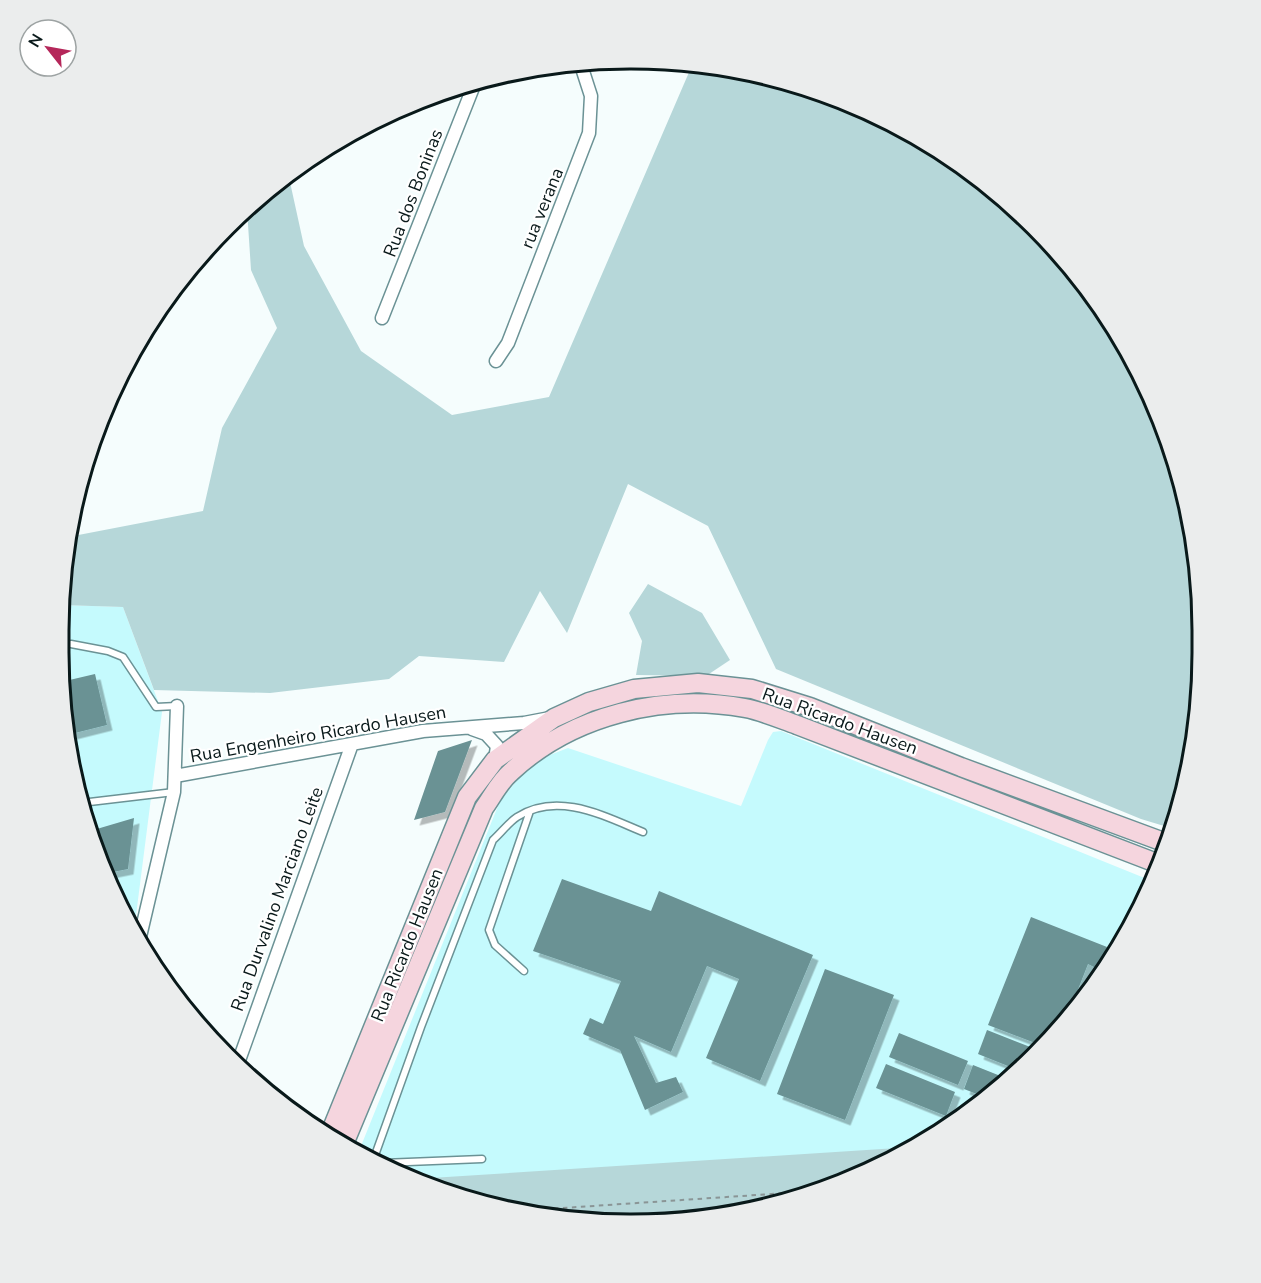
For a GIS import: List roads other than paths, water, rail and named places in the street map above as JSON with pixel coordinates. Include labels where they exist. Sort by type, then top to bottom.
[{"type":"street","name":"rua verana","points":[[496,362],[508,343],[590,133],[591,96],[583,71]]},
{"type":"street","name":"Rua dos Boninas","points":[[382,318],[471,92]]},
{"type":"street","name":"Rua Ricardo Hausen","points":[[332,1128],[467,797],[495,760],[554,718],[589,702],[634,689],[698,683],[752,689],[810,707],[1159,840]]},
{"type":"street","name":"Rua Ricardo Hausen","points":[[347,1137],[483,808],[510,772],[565,733],[599,719],[638,709],[696,703],[746,708],[797,725],[1151,861]]},
{"type":"street","points":[[142,929],[174,792],[177,706]]},
{"type":"street","name":"Rua Engenheiro Ricardo Hausen","points":[[175,776],[423,731],[554,718]]},
{"type":"street","name":"Rua Engenheiro Ricardo Hausen","points":[[468,728],[486,734],[497,746],[495,760]]},
{"type":"street","name":"Rua Durvalino Marciano Leite","points":[[240,1057],[352,744]]},
{"type":"lane","points":[[71,644],[108,651],[123,657],[156,707],[177,706]]},
{"type":"lane","points":[[89,802],[174,792]]},
{"type":"lane","points":[[376,1153],[425,1016],[493,840],[517,817],[551,805],[584,808],[643,832]]},
{"type":"lane","points":[[524,970],[495,945],[489,930],[530,811]]},
{"type":"lane","points":[[397,1162],[482,1159]]}]
